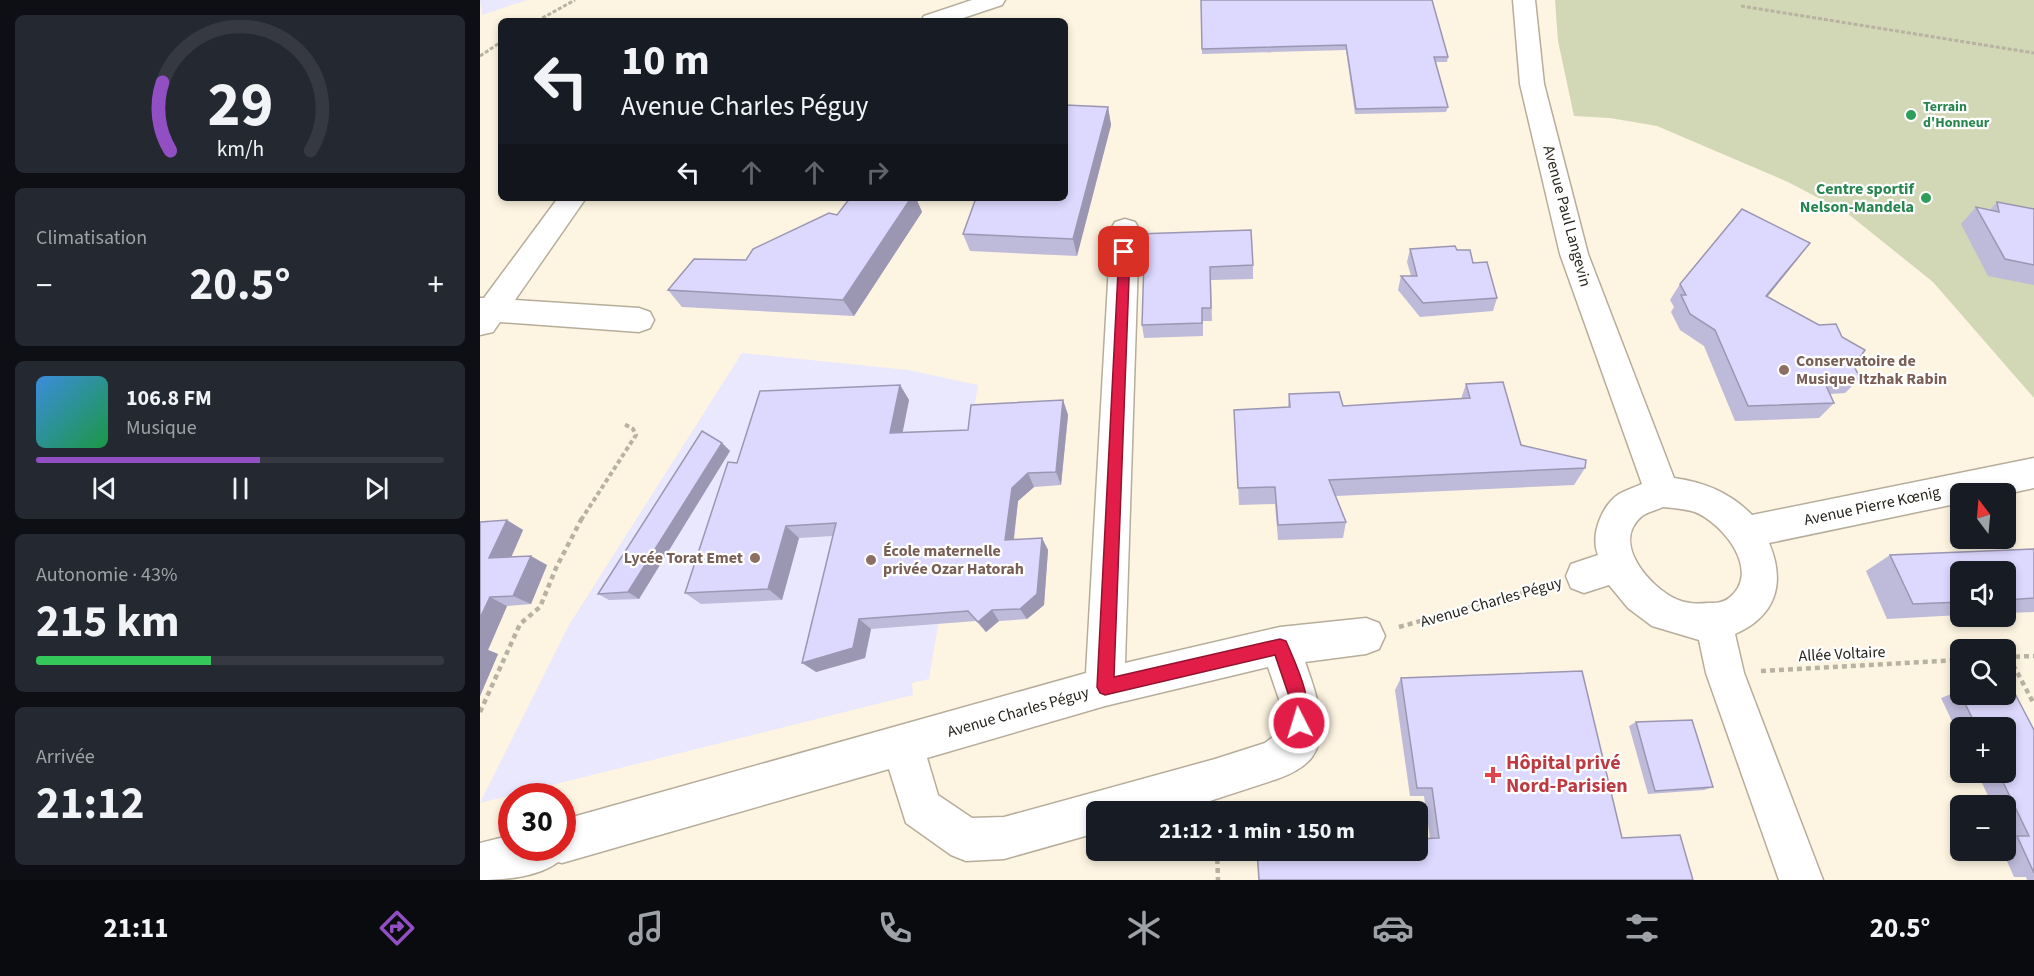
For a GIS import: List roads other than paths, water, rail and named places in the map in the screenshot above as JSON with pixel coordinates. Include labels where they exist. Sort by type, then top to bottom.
[{"type":"street","points":[[941,18],[994,0]]},
{"type":"street","name":"Avenue Paul Langevin","points":[[1524,0],[1532,84],[1574,254],[1662,492]]},
{"type":"street","points":[[485,315],[570,201]]},
{"type":"street","points":[[1105,687],[1125,229]]},
{"type":"street","points":[[485,315],[639,320]]},
{"type":"street","name":"Avenue Pierre Kœnig","points":[[1746,532],[2034,473]]},
{"type":"street","points":[[1662,492],[1684,493],[1707,501],[1729,515],[1746,532],[1756,552],[1761,571],[1758,590],[1750,606],[1734,617],[1714,623],[1692,623],[1668,615],[1647,603],[1629,586],[1601,571],[1612,544],[1614,524],[1625,508],[1641,496],[1662,492]]},
{"type":"street","points":[[1714,623],[1725,673],[1801,880]]},
{"type":"street","name":"Avenue Charles Péguy","points":[[576,838],[1105,687],[1280,646],[1366,636]]},
{"type":"street","points":[[1138,801],[1215,780],[1277,759],[1298,742],[1300,702],[1280,646]]},
{"type":"street","points":[[903,745],[921,808],[966,840],[1004,838],[1086,815]]},
{"type":"street","points":[[480,865],[498,860]]},
{"type":"place","name":"Terrain d'Honneur","points":[[1911,115]]},
{"type":"place","name":"Centre sportif Nelson-Mandela","points":[[1926,198]]},
{"type":"place","name":"Conservatoire de Musique Itzhak Rabin","points":[[1784,370]]},
{"type":"place","name":"Lycée Torat Emet","points":[[755,558]]},
{"type":"place","name":"École maternelle privée Ozar Hatorah","points":[[871,560]]},
{"type":"place","name":"Hôpital privé Nord-Parisien","points":[[1493,775]]}]
